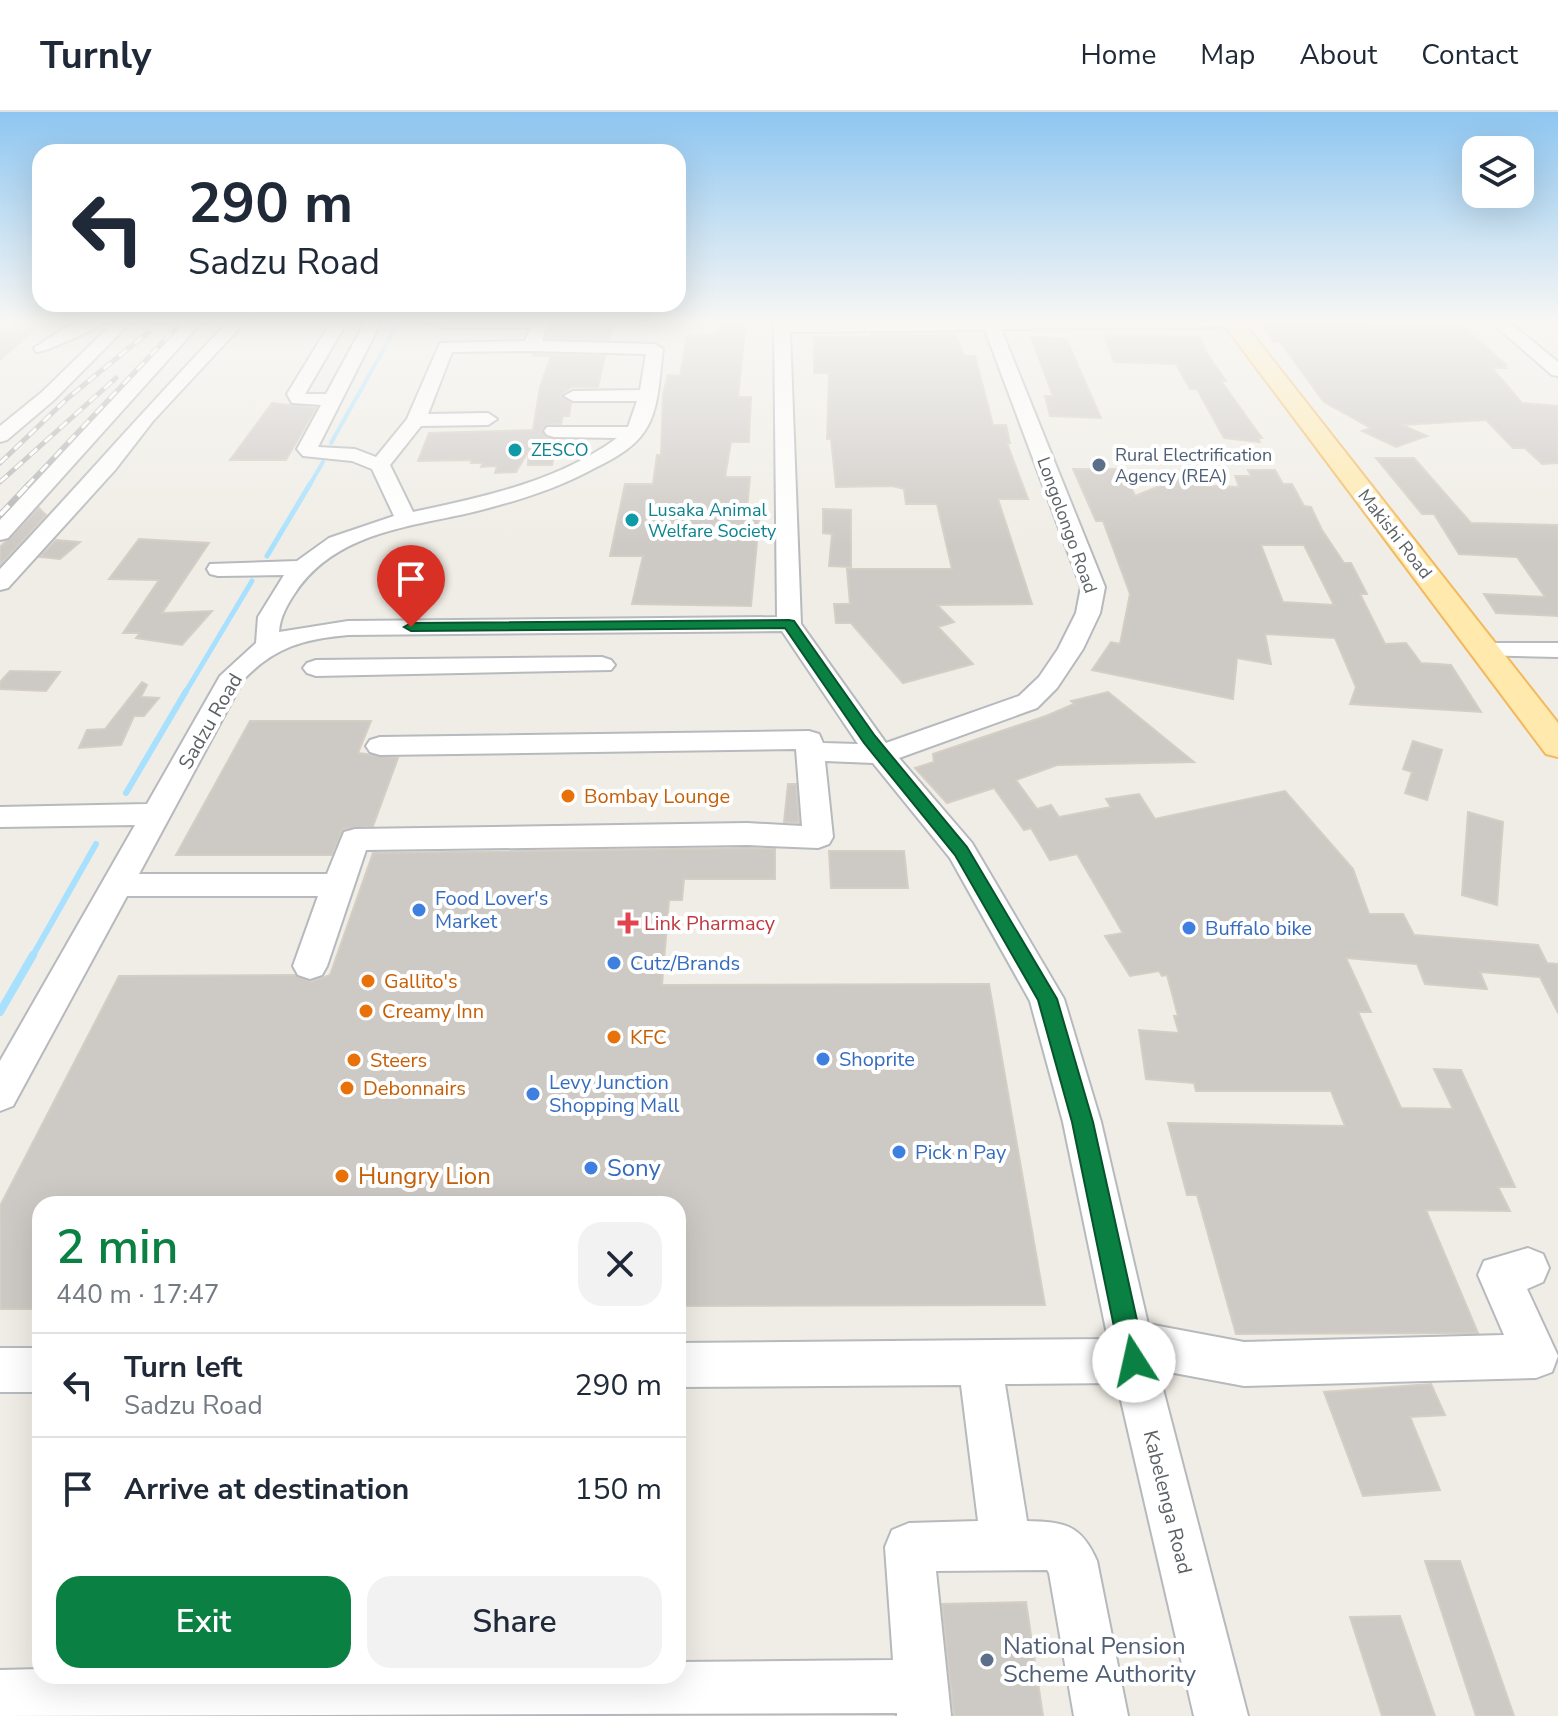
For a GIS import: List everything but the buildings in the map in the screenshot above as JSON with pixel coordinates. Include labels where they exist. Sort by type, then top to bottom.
[{"type":"main road","name":"Makishi Road","points":[[1290,397],[1558,746]]},
{"type":"street","points":[[1,437],[44,397]]},
{"type":"street","points":[[0,533],[125,397]]},
{"type":"street","points":[[0,583],[108,466],[165,397]]},
{"type":"street","points":[[297,397],[333,400]]},
{"type":"street","points":[[335,397],[307,449],[310,452],[355,455],[380,465],[406,519]]},
{"type":"street","points":[[380,465],[416,420],[426,397]]},
{"type":"street","points":[[267,637],[288,582],[302,568],[350,534],[472,506],[554,481],[613,450],[634,433],[642,419],[646,397]]},
{"type":"street","points":[[784,397],[789,624]]},
{"type":"street","name":"Longolongo Road","points":[[876,747],[1037,697],[1051,682],[1095,597],[1019,397]]},
{"type":"street","points":[[416,420],[488,419]]},
{"type":"street","points":[[554,431],[634,433]]},
{"type":"street","points":[[218,569],[302,568]]},
{"type":"street","name":"Sadzu Road","points":[[0,1095],[233,676],[267,637],[348,628],[789,624]]},
{"type":"street","name":"Kabelenga Road","points":[[789,624],[876,747],[961,851],[1047,999],[1082,1122],[1132,1352],[1221,1716]]},
{"type":"street","points":[[1484,650],[1558,650]]},
{"type":"street","points":[[316,668],[602,665]]},
{"type":"street","points":[[380,746],[876,747]]},
{"type":"street","points":[[310,966],[355,840],[747,834],[818,837],[809,746]]},
{"type":"street","points":[[0,817],[156,814]]},
{"type":"street","points":[[117,885],[338,885]]},
{"type":"street","points":[[686,1365],[980,1362],[1132,1352],[1244,1364],[1536,1356],[1499,1275],[1528,1268]]},
{"type":"street","points":[[980,1362],[1006,1545]]},
{"type":"street","points":[[0,1370],[32,1370]]},
{"type":"street","points":[[0,1696],[318,1695],[923,1701],[909,1547],[1006,1545],[1057,1546],[1072,1561],[1101,1716]]},
{"type":"waterway","points":[[331,443],[357,397]]},
{"type":"waterway","points":[[309,486],[323,462]]},
{"type":"waterway","points":[[267,556],[310,484]]},
{"type":"waterway","points":[[185,693],[252,581]]},
{"type":"waterway","points":[[126,793],[186,691]]},
{"type":"waterway","points":[[32,957],[96,844]]},
{"type":"waterway","points":[[0,1012],[33,955]]},
{"type":"railway","points":[[0,463],[69,397]]},
{"type":"railway","points":[[0,482],[95,397]]},
{"type":"railway","points":[[27,486],[111,397]]},
{"type":"railway","points":[[0,515],[29,484]]},
{"type":"place","name":"ZESCO","points":[[515,450]]},
{"type":"place","name":"Rural Electrification Agency (REA)","points":[[1099,465]]},
{"type":"place","name":"Lusaka Animal Welfare Society","points":[[632,520]]},
{"type":"place","name":"Bombay Lounge","points":[[568,796]]},
{"type":"place","name":"Food Lover's Market","points":[[419,910]]},
{"type":"place","name":"Link Pharmacy","points":[[628,923]]},
{"type":"place","name":"Buffalo bike","points":[[1189,928]]},
{"type":"place","name":"Cutz/Brands","points":[[614,963]]},
{"type":"place","name":"Gallito's","points":[[368,981]]},
{"type":"place","name":"Creamy Inn","points":[[366,1011]]},
{"type":"place","name":"KFC","points":[[614,1037]]},
{"type":"place","name":"Shoprite","points":[[823,1059]]},
{"type":"place","name":"Steers","points":[[354,1060]]},
{"type":"place","name":"Debonnairs","points":[[347,1088]]},
{"type":"place","name":"Levy Junction Shopping Mall","points":[[533,1094]]},
{"type":"place","name":"Pick n Pay","points":[[899,1152]]},
{"type":"place","name":"Sony","points":[[591,1168]]},
{"type":"place","name":"Hungry Lion","points":[[342,1176]]},
{"type":"place","name":"National Pension Scheme Authority","points":[[987,1660]]},
{"type":"route","points":[[411,627],[789,624],[869,740],[961,851],[1047,999],[1082,1122],[1134,1361]]}]
